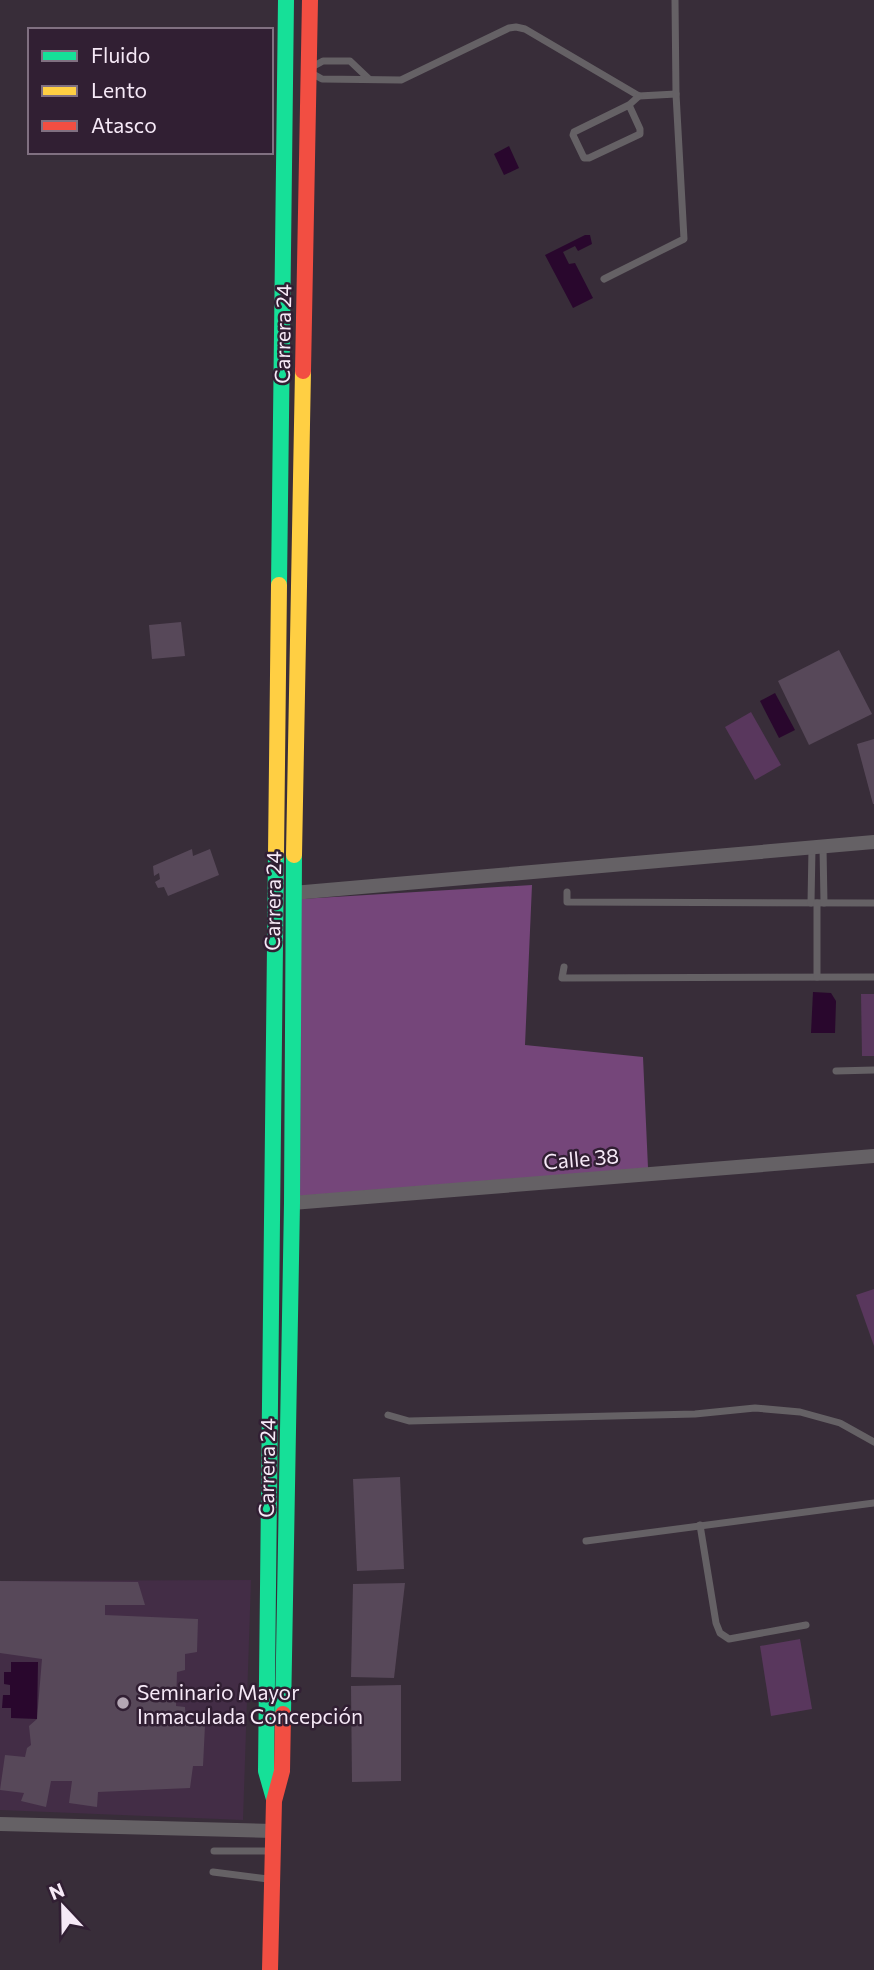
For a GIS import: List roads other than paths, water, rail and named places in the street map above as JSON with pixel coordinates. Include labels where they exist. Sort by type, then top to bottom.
[{"type":"main road","name":"Carrera 24","points":[[274,1801],[266,1771],[267,1594],[286,0]]},
{"type":"main road","name":"Carrera 24","points":[[270,1970],[274,1801],[282,1772],[292,1203],[293,893],[310,0]]},
{"type":"main road","points":[[284,69],[307,70]]},
{"type":"main road","points":[[274,895],[293,893]]},
{"type":"main road","points":[[267,1594],[285,1592]]},
{"type":"street","points":[[293,893],[874,842]]},
{"type":"street","name":"Calle 38","points":[[292,1203],[874,1156]]},
{"type":"street","points":[[250,1597],[267,1594]]},
{"type":"street","points":[[0,1824],[273,1831]]},
{"type":"lane","points":[[604,279],[684,239],[676,94],[675,0]]},
{"type":"lane","points":[[369,79],[350,61],[323,61],[307,70],[322,79],[401,80],[516,27],[524,29],[639,96],[676,94]]},
{"type":"lane","points":[[629,105],[640,134],[589,159],[584,158],[573,135],[575,132],[629,105],[639,96]]},
{"type":"lane","points":[[817,847],[817,977]]},
{"type":"lane","points":[[817,847],[818,903]]},
{"type":"lane","points":[[567,892],[567,902],[874,904]]},
{"type":"lane","points":[[564,967],[562,978],[874,977]]},
{"type":"lane","points":[[836,1070],[874,1070]]},
{"type":"lane","points":[[388,1415],[409,1421],[695,1414],[755,1408],[800,1412],[840,1423],[874,1442]]},
{"type":"lane","points":[[586,1541],[874,1503]]},
{"type":"lane","points":[[700,1525],[716,1623],[720,1633],[729,1639],[806,1625]]},
{"type":"lane","points":[[214,1851],[273,1851]]},
{"type":"lane","points":[[213,1872],[272,1880]]},
{"type":"place","name":"Seminario Mayor Inmaculada Concepción","points":[[123,1703]]}]
